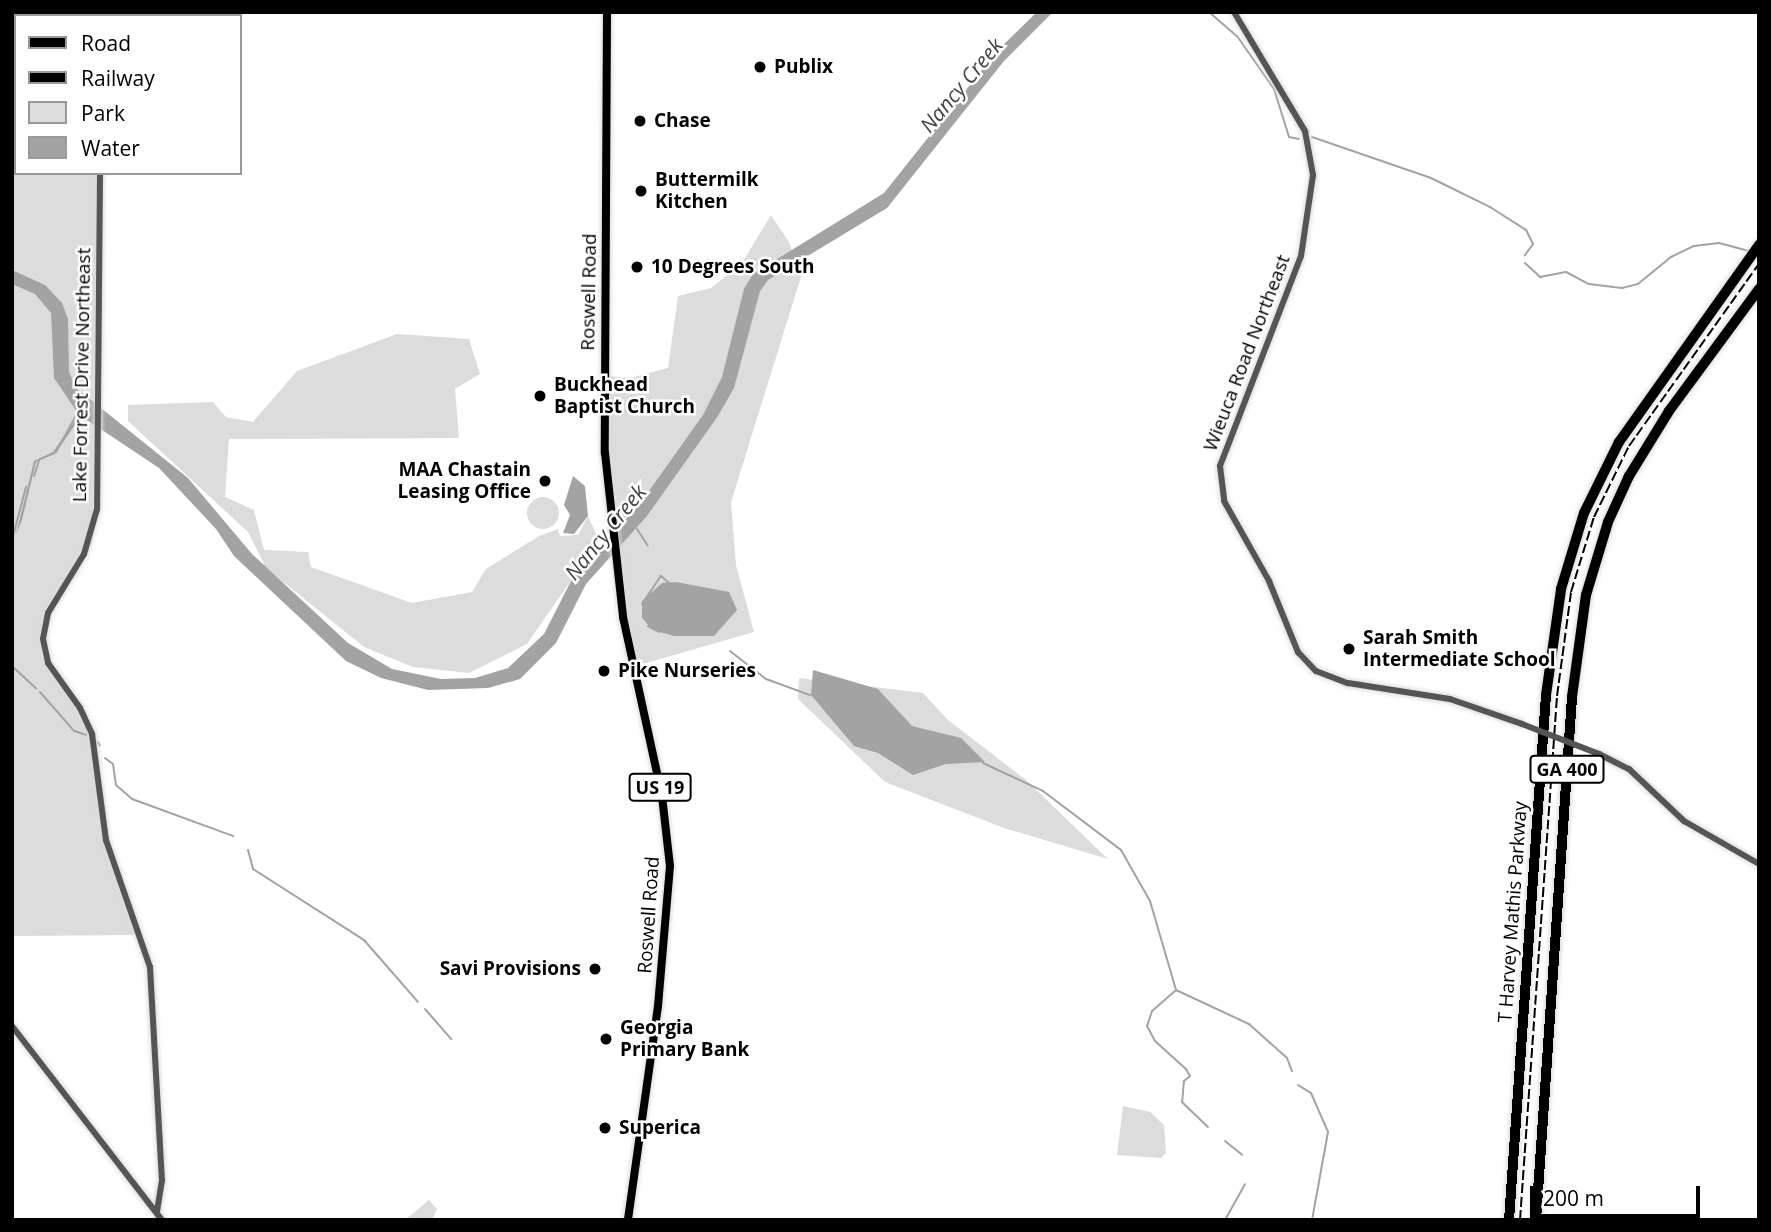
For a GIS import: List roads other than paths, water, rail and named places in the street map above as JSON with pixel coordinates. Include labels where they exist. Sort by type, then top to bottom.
[{"type":"highway","name":"T Harvey Mathis Parkway","points":[[1509,1220],[1546,695],[1558,602],[1575,537],[1594,489],[1632,419],[1759,245]]},
{"type":"highway","name":"GA 400","points":[[1536,1220],[1581,620],[1600,545],[1629,476],[1712,352],[1759,289]]},
{"type":"main road","name":"Roswell Road","points":[[607,12],[604,412],[614,558],[632,670],[662,796],[670,866],[656,1016],[628,1220]]},
{"type":"street","name":"Wieuca Road Northeast","points":[[1234,12],[1305,131],[1313,175],[1298,267],[1220,466],[1224,501],[1271,584],[1297,652],[1316,671],[1348,683],[1450,699],[1599,754],[1629,769],[1684,821],[1759,864]]},
{"type":"street","name":"Lake Forrest Drive Northeast","points":[[100,175],[95,521],[84,554],[48,613],[44,648],[51,669],[89,727],[106,840],[150,967],[162,1180],[156,1213]]},
{"type":"street","points":[[12,1026],[162,1220]]},
{"type":"water","points":[[1037,12],[1053,12],[1004,61],[887,208],[768,280],[760,291],[734,388],[718,416],[647,516],[586,584],[556,643],[520,679],[488,688],[428,690],[381,678],[346,661],[234,556],[216,529],[159,468],[81,416],[55,454],[36,462],[16,534],[34,461],[53,452],[79,415],[54,378],[51,313],[35,294],[12,284],[12,270],[45,285],[62,303],[68,319],[69,372],[76,388],[188,478],[252,554],[348,643],[392,669],[441,679],[475,678],[508,668],[544,634],[571,581],[639,505],[703,415],[722,377],[744,289],[753,274],[884,193],[997,51]]},
{"type":"water","points":[[573,476],[585,486],[588,516],[574,534],[563,533],[570,515],[564,505]]},
{"type":"water","points":[[676,582],[729,592],[737,610],[714,636],[674,636],[653,630],[642,618],[642,601],[662,583]]},
{"type":"water","points":[[813,670],[878,689],[912,726],[961,738],[985,762],[946,764],[913,775],[878,753],[854,746],[811,695]]},
{"type":"waterway","points":[[1209,12],[1237,36],[1274,89],[1289,137],[1299,139]]},
{"type":"waterway","points":[[1312,137],[1431,178],[1490,207],[1526,230],[1533,244],[1525,255]]},
{"type":"waterway","points":[[1525,263],[1540,277],[1566,272],[1589,284],[1622,288],[1638,284],[1671,257],[1694,246],[1719,243],[1748,251]]},
{"type":"waterway","points":[[56,452],[78,412]]},
{"type":"waterway","points":[[34,476],[39,461]]},
{"type":"waterway","points":[[12,540],[26,487]]},
{"type":"waterway","name":"Nancy Creek","points":[[637,529],[648,546]]},
{"type":"waterway","points":[[642,604],[661,576],[669,583]]},
{"type":"waterway","points":[[648,626],[660,632]]},
{"type":"waterway","points":[[730,651],[766,679],[810,695]]},
{"type":"waterway","points":[[12,666],[36,688]]},
{"type":"waterway","points":[[40,692],[74,731],[86,735]]},
{"type":"waterway","points":[[98,742],[100,746]]},
{"type":"waterway","points":[[105,758],[113,764],[116,785],[132,799],[233,836]]},
{"type":"waterway","points":[[983,763],[1043,791],[1121,850],[1150,901],[1176,990],[1249,1024],[1287,1058],[1292,1071]]},
{"type":"waterway","points":[[248,850],[253,869],[364,940],[418,1002]]},
{"type":"waterway","points":[[1175,991],[1152,1011],[1147,1026],[1155,1041],[1186,1069],[1190,1076],[1184,1081],[1182,1102],[1208,1127]]},
{"type":"waterway","points":[[425,1009],[451,1039]]},
{"type":"waterway","points":[[1298,1085],[1311,1093],[1328,1132],[1312,1220]]},
{"type":"waterway","points":[[1225,1141],[1242,1155]]},
{"type":"waterway","points":[[1225,1220],[1245,1184]]},
{"type":"railway","points":[[1520,1220],[1557,696],[1571,592],[1594,517],[1629,446],[1759,264]]},
{"type":"place","name":"Publix","points":[[760,67]]},
{"type":"place","name":"Chase","points":[[640,121]]},
{"type":"place","name":"Buttermilk Kitchen","points":[[641,191]]},
{"type":"place","name":"10 Degrees South","points":[[637,267]]},
{"type":"place","name":"Buckhead Baptist Church","points":[[540,396]]},
{"type":"place","name":"MAA Chastain Leasing Office","points":[[545,481]]},
{"type":"place","name":"Sarah Smith Intermediate School","points":[[1349,649]]},
{"type":"place","name":"Pike Nurseries","points":[[604,671]]},
{"type":"place","name":"Savi Provisions","points":[[595,969]]},
{"type":"place","name":"Georgia Primary Bank","points":[[606,1039]]},
{"type":"place","name":"Superica","points":[[605,1128]]}]
